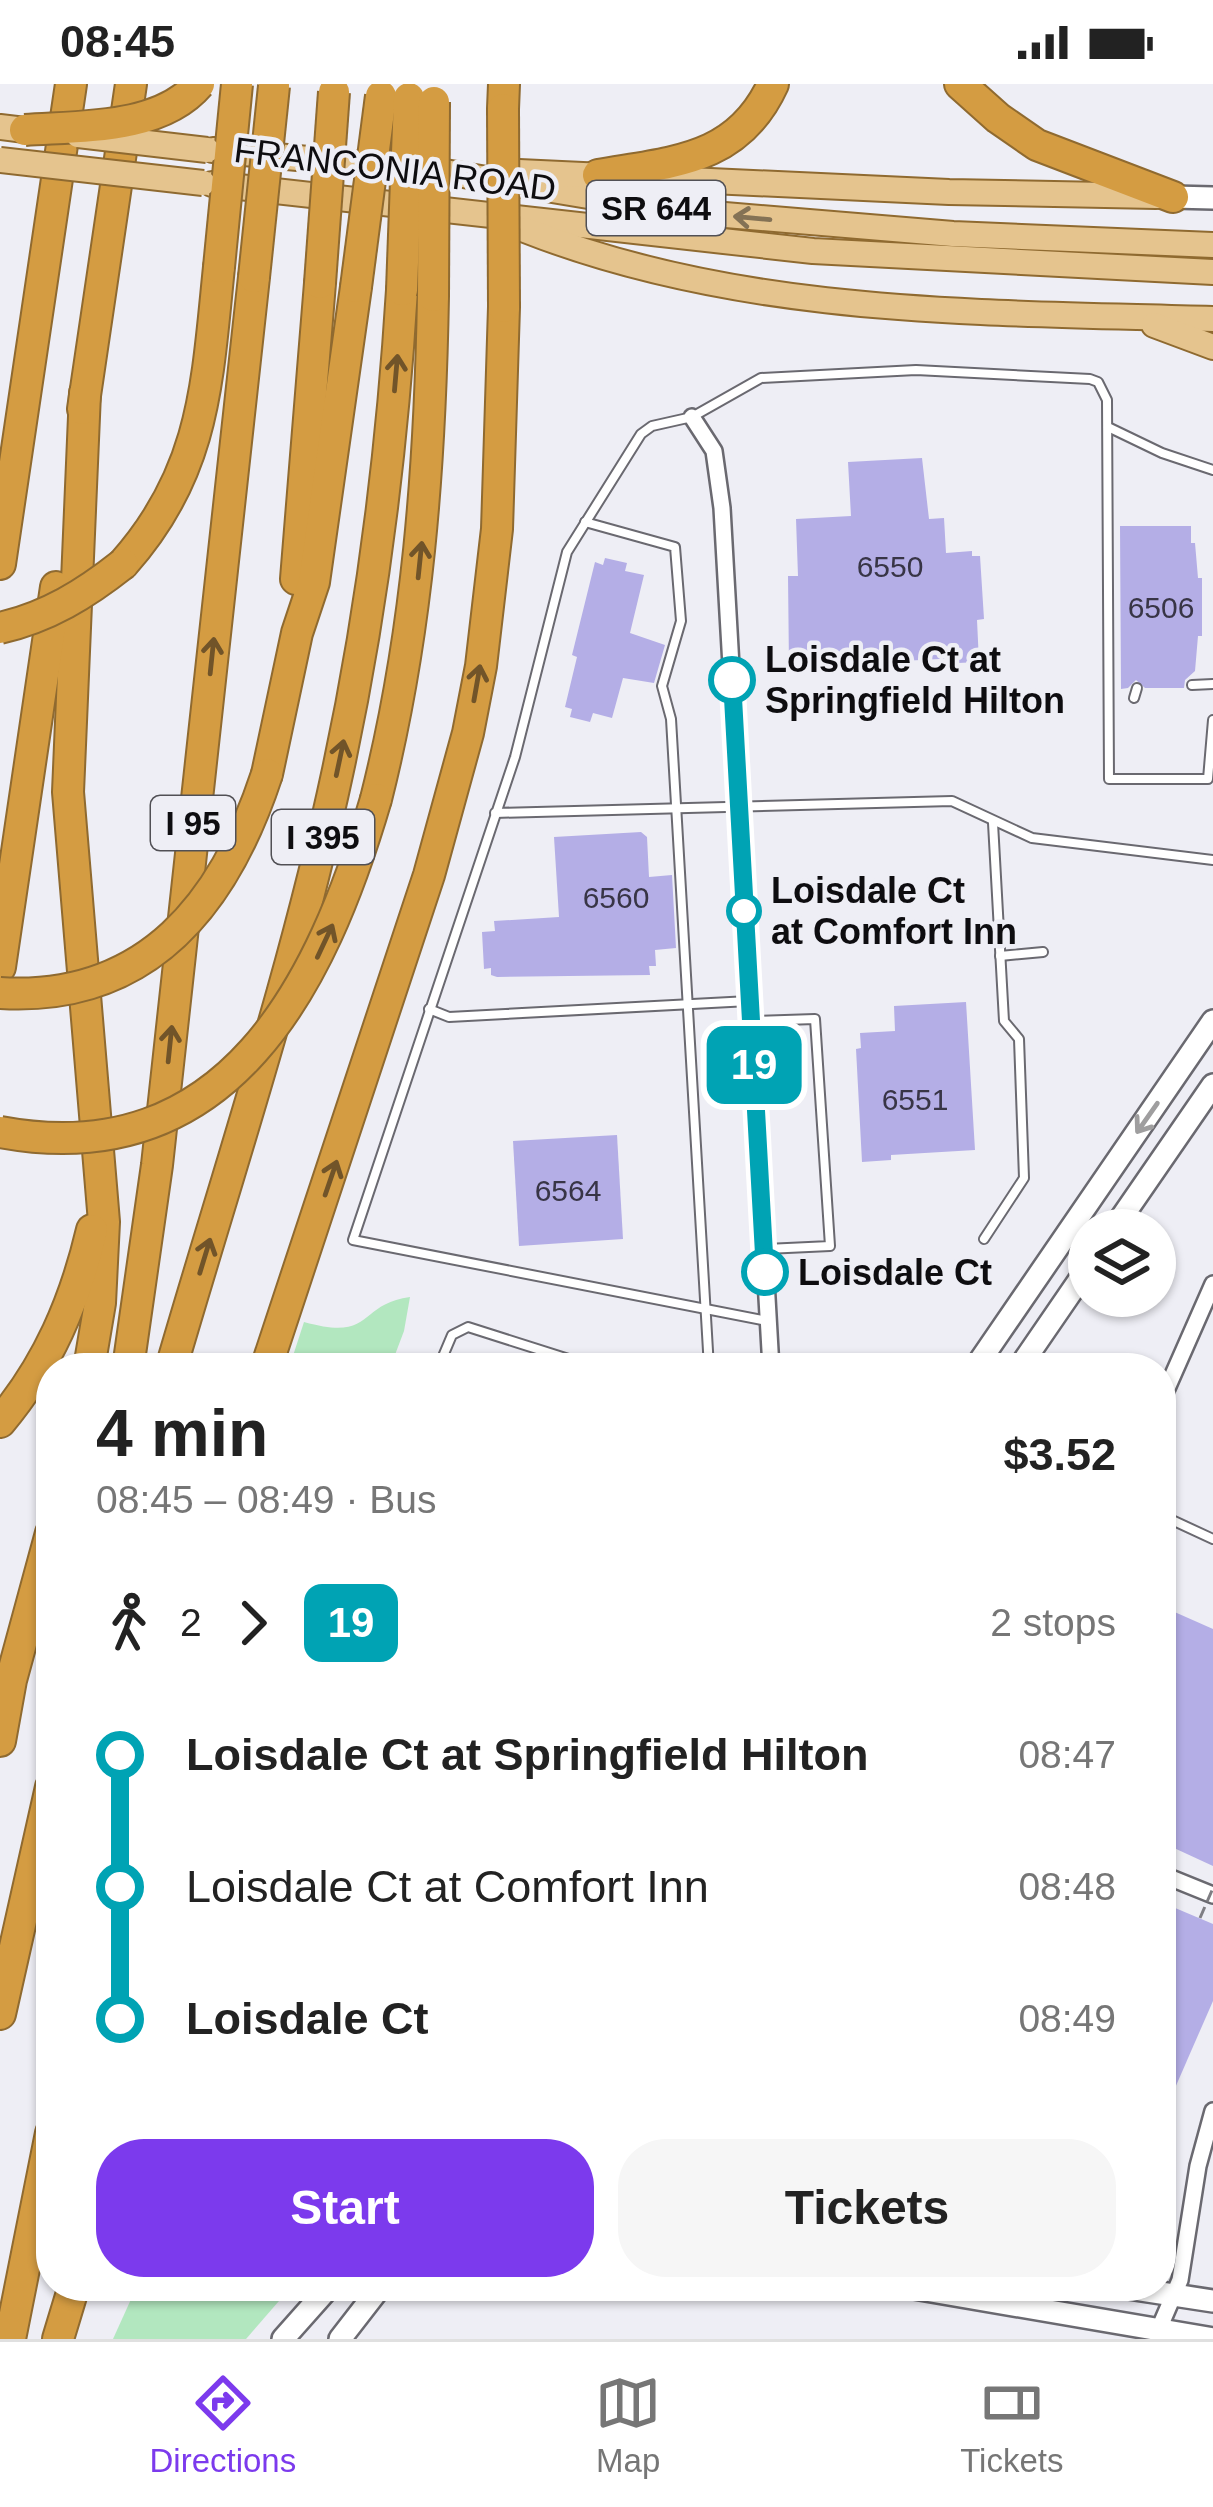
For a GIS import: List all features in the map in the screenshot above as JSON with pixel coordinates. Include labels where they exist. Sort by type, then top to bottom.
[{"type":"highway","points":[[0,564],[71,84]]},
{"type":"highway","points":[[0,967],[131,84]]},
{"type":"highway","points":[[13,128],[100,125],[155,112],[178,102],[199,84]]},
{"type":"highway","points":[[0,628],[48,614],[123,565],[160,520],[186,462],[208,376],[237,84]]},
{"type":"highway","points":[[598,175],[703,155],[737,134],[773,84]]},
{"type":"highway","points":[[960,84],[1037,145],[1173,197]]},
{"type":"highway","name":"I 95","points":[[130,1353],[152,1208],[274,85]]},
{"type":"highway","points":[[297,633],[298,523],[334,88]]},
{"type":"highway","points":[[0,993],[46,992],[107,977],[133,965],[182,930],[235,857],[267,774],[297,633],[314,581],[356,287],[408,91]]},
{"type":"highway","points":[[0,1132],[44,1138],[106,1134],[168,1115],[202,1097],[260,1047],[303,985],[340,907],[376,799],[402,690],[420,565],[433,296],[408,91]]},
{"type":"highway","name":"I 395","points":[[175,1353],[303,916],[338,770],[380,526],[402,290],[408,91]]},
{"type":"highway","points":[[271,1353],[429,875],[481,666],[497,529],[504,97]]},
{"type":"highway","points":[[85,393],[68,792],[104,1260],[91,1353]]},
{"type":"highway","points":[[48,1353],[72,1302],[94,1222],[100,1171]]},
{"type":"highway","points":[[5,1415],[36,1374]]},
{"type":"highway","points":[[0,1741],[10,1680],[36,1587]]},
{"type":"highway","points":[[0,2014],[36,1854]]},
{"type":"highway","points":[[10,2339],[36,2208]]},
{"type":"highway","points":[[58,2339],[69,2301]]},
{"type":"main road","name":"FRANCONIA ROAD","points":[[13,128],[445,172],[678,212],[953,234],[1208,245]]},
{"type":"main road","name":"FRANCONIA ROAD","points":[[0,160],[813,251],[1209,272]]},
{"type":"main road","points":[[445,172],[1213,198]]},
{"type":"main road","points":[[483,214],[562,245],[730,287],[813,301],[934,311],[1213,319]]},
{"type":"main road","points":[[1129,316],[1213,347]]},
{"type":"main road","points":[[985,1353],[1213,1021]]},
{"type":"main road","points":[[1127,1209],[1213,1085]]},
{"type":"main road","points":[[1029,1353],[1068,1297]]},
{"type":"main road","points":[[1176,2294],[1213,2301]]},
{"type":"main road","points":[[283,2339],[317,2301]]},
{"type":"main road","points":[[340,2339],[369,2301]]},
{"type":"main road","points":[[992,2301],[1213,2338]]},
{"type":"street","points":[[692,418],[706,434],[719,470],[770,1353]]},
{"type":"street","points":[[1176,1368],[1213,1284]]},
{"type":"street","points":[[1176,1879],[1213,1892]]},
{"type":"street","points":[[1176,2288],[1213,2111]]},
{"type":"street","points":[[1159,2329],[1172,2301]]},
{"type":"lane","points":[[769,1322],[352,1240],[514,758],[567,551],[641,434],[652,426],[692,418],[761,378],[916,370],[1098,382],[1106,393],[1108,427],[1109,779],[1208,779],[1213,721]]},
{"type":"lane","points":[[1108,427],[1213,470]]},
{"type":"lane","points":[[585,523],[675,547],[681,621],[662,686],[671,719],[707,1353]]},
{"type":"lane","points":[[1192,685],[1213,684]]},
{"type":"lane","points":[[495,813],[952,801],[993,823],[1048,841],[1213,860]]},
{"type":"lane","points":[[984,1239],[1024,1178],[1019,1039],[1004,1021],[993,823]]},
{"type":"lane","points":[[1000,956],[1043,952]]},
{"type":"lane","points":[[429,1009],[449,1017],[750,1001]]},
{"type":"lane","points":[[751,1021],[814,1019],[830,1246],[764,1250]]},
{"type":"lane","points":[[444,1353],[452,1335],[468,1327],[550,1353]]},
{"type":"lane","points":[[1176,1522],[1213,1538]]},
{"type":"path","points":[[1200,1918],[1213,1892]]},
{"type":"green space","points":[[410,1297],[396,1353],[294,1353],[304,1322],[343,1328]]},
{"type":"green space","points":[[130,2301],[279,2301],[246,2339],[113,2339]]},
{"type":"building","points":[[922,458],[929,519],[944,518],[946,553],[972,551],[972,556],[980,556],[984,619],[977,620],[979,662],[958,663],[958,658],[789,667],[788,576],[798,576],[796,519],[851,516],[848,462]]},
{"type":"building","points":[[1120,526],[1191,526],[1198,578],[1202,578],[1202,636],[1198,636],[1195,671],[1184,688],[1145,688],[1136,680],[1121,689]]},
{"type":"building","points":[[605,558],[627,563],[625,571],[644,575],[630,633],[665,645],[654,683],[623,678],[612,718],[593,713],[590,722],[570,717],[572,709],[565,707],[577,657],[572,655],[595,562],[603,565]]},
{"type":"building","points":[[641,832],[647,837],[649,877],[672,875],[676,948],[655,950],[656,966],[649,966],[650,975],[497,977],[491,975],[491,968],[484,969],[482,932],[495,931],[494,921],[559,917],[554,837]]},
{"type":"building","points":[[966,1002],[975,1150],[891,1155],[891,1160],[862,1162],[856,1049],[861,1048],[860,1033],[895,1031],[894,1006]]},
{"type":"building","points":[[617,1135],[623,1239],[519,1246],[513,1141]]},
{"type":"building","points":[[1176,1613],[1213,1629],[1213,1866],[1176,1849]]},
{"type":"building","points":[[1176,1908],[1213,1924],[1213,2001],[1176,2086]]},
{"type":"bus line","name":"19","points":[[732,680],[765,1272]]},
{"type":"place","name":"Loisdale Ct at Springfield Hilton","points":[[732,680]]},
{"type":"place","name":"Loisdale Ct at Comfort Inn","points":[[744,911]]},
{"type":"place","name":"Loisdale Ct","points":[[765,1272]]}]
